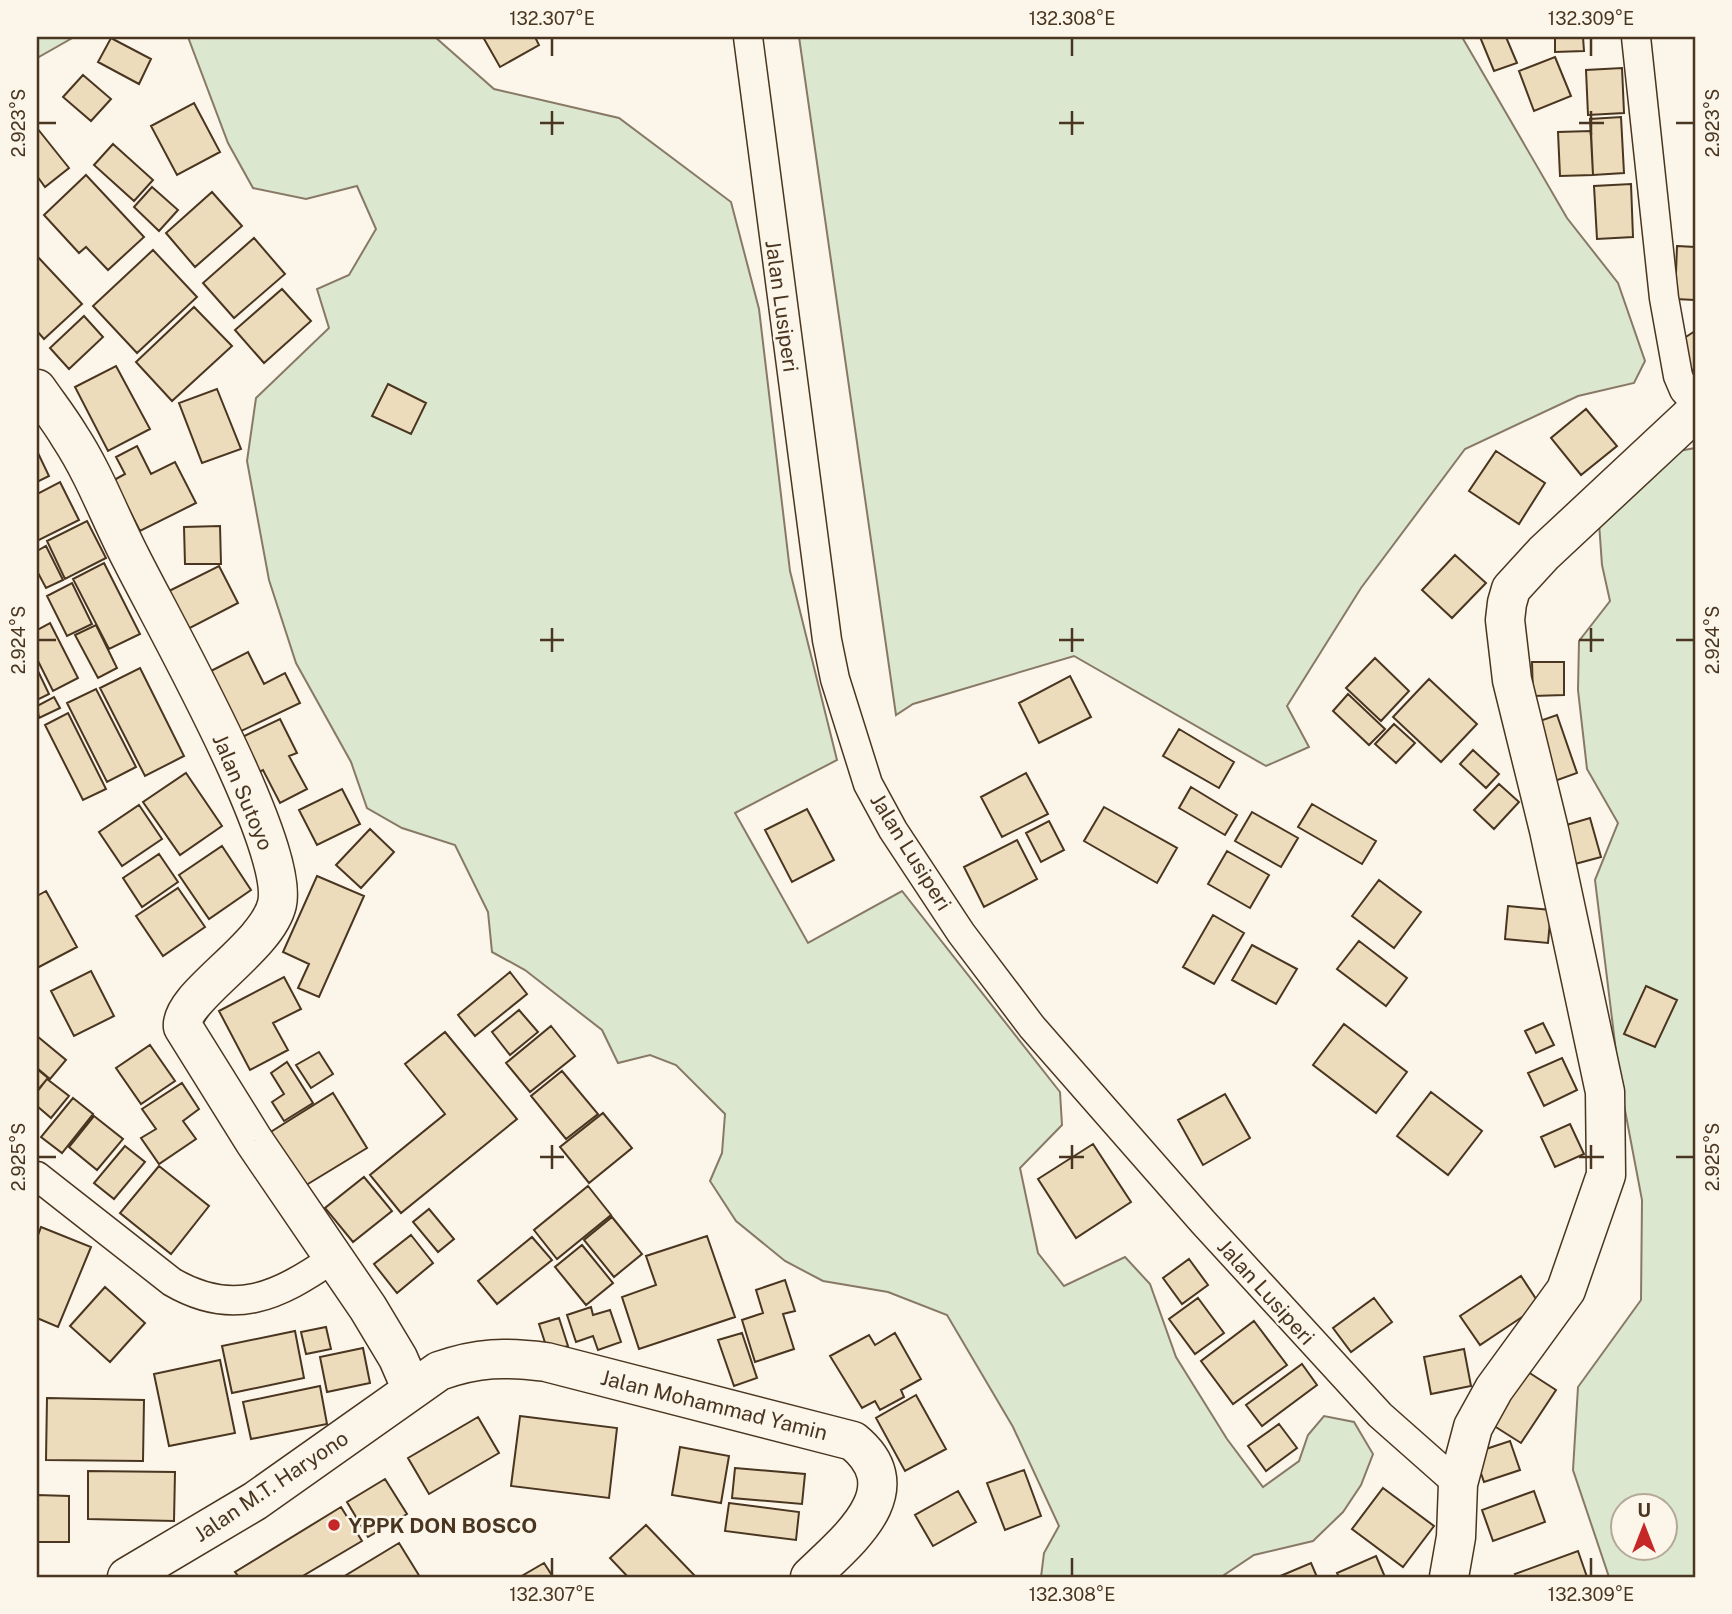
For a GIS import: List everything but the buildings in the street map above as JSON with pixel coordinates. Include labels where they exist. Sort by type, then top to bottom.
[{"type":"main road","name":"Jalan Sutoyo","points":[[37,389],[72,438],[168,627],[265,836],[277,890],[275,909],[261,934],[243,957],[186,1011],[183,1027],[254,1142],[368,1308],[398,1357],[411,1388]]},
{"type":"main road","points":[[1449,1577],[1456,1537],[1458,1484],[1473,1427],[1494,1389],[1566,1290],[1606,1175],[1605,1092],[1549,830],[1512,680],[1504,620],[1507,603],[1511,589],[1544,553],[1695,412]]},
{"type":"main road","name":"Jalan Mohammad Yamin","points":[[411,1388],[439,1371],[465,1362],[499,1357],[546,1362],[853,1441],[865,1451],[876,1469],[879,1492],[871,1511],[810,1577]]},
{"type":"main road","name":"Jalan M.T. Haryono","points":[[127,1577],[255,1501],[411,1388]]},
{"type":"street","name":"Jalan Lusiperi","points":[[748,37],[827,640],[835,679],[868,784],[893,830],[961,933],[1032,1027],[1203,1222],[1371,1406],[1458,1484]]},
{"type":"street","points":[[1636,37],[1664,298],[1678,376],[1684,390],[1695,402]]},
{"type":"street","points":[[37,1176],[173,1282],[194,1294],[216,1301],[256,1300],[302,1279],[332,1259]]},
{"type":"green space","points":[[37,37],[74,37],[37,58]]},
{"type":"green space","points":[[188,37],[435,37],[494,89],[619,118],[731,202],[759,309],[790,571],[837,760],[735,813],[808,943],[902,891],[1060,1092],[1062,1125],[1020,1168],[1038,1253],[1064,1286],[1125,1257],[1150,1284],[1176,1357],[1227,1439],[1263,1487],[1299,1461],[1308,1435],[1324,1416],[1354,1422],[1373,1454],[1361,1485],[1343,1512],[1313,1541],[1254,1555],[1221,1577],[1041,1577],[1044,1553],[1059,1526],[1013,1427],[947,1315],[888,1292],[823,1281],[785,1261],[736,1221],[710,1181],[722,1153],[725,1114],[676,1065],[650,1055],[618,1063],[602,1030],[525,970],[492,952],[488,912],[455,845],[402,828],[367,808],[351,762],[296,663],[269,580],[247,461],[256,398],[329,328],[317,289],[349,275],[376,229],[357,186],[306,199],[253,188],[228,143]]},
{"type":"green space","points":[[799,37],[1462,37],[1567,218],[1618,283],[1645,361],[1634,383],[1578,396],[1465,449],[1361,588],[1287,706],[1309,747],[1266,766],[1074,656],[913,704],[896,715]]},
{"type":"green space","points":[[1695,448],[1695,1577],[1609,1577],[1573,1470],[1578,1387],[1641,1300],[1642,1200],[1620,1084],[1595,880],[1618,823],[1587,769],[1578,690],[1579,641],[1610,601],[1602,565],[1599,523],[1679,451]]},
{"type":"place","name":"YPPK DON BOSCO","points":[[334,1525]]}]
